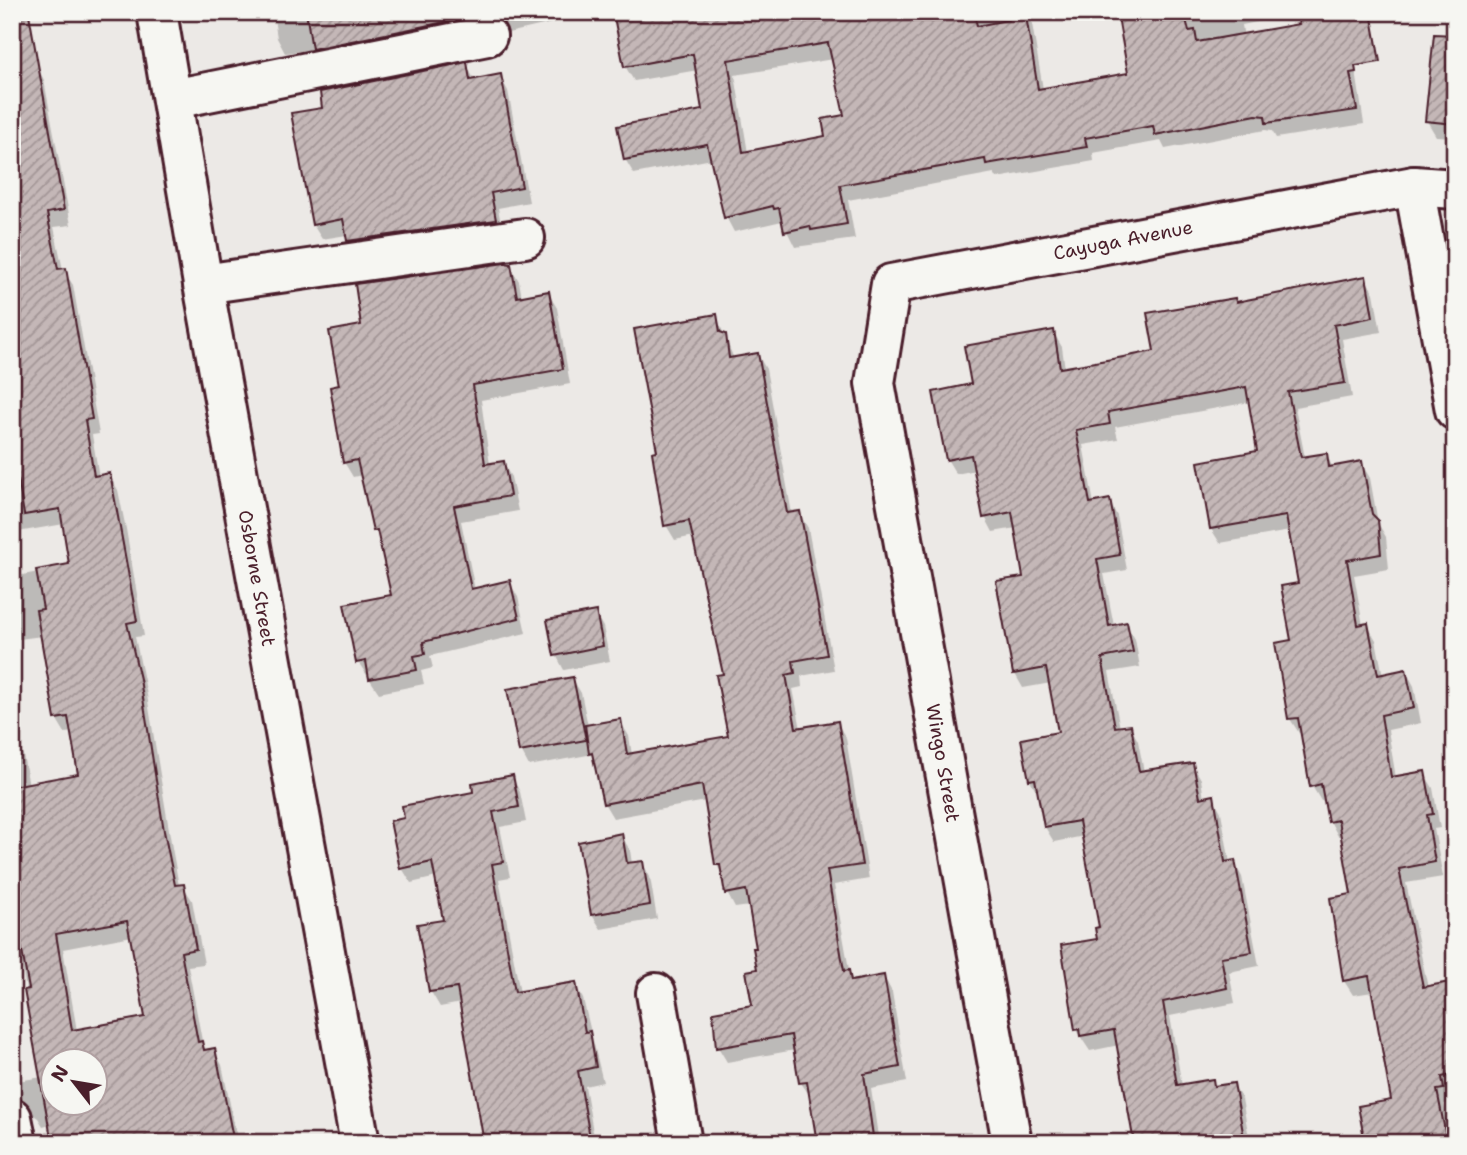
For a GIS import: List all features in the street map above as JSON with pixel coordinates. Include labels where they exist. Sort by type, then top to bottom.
[{"type":"street","name":"Osborne Street","points":[[156,12],[360,1143]]},
{"type":"street","points":[[173,99],[487,36]]},
{"type":"street","points":[[1414,186],[1455,410]]},
{"type":"street","name":"Cayuga Avenue","points":[[875,383],[891,284],[1414,186],[1455,189]]},
{"type":"street","points":[[203,284],[526,239]]},
{"type":"street","name":"Wingo Street","points":[[875,383],[1012,1143]]},
{"type":"street","points":[[656,993],[682,1143]]},
{"type":"street","points":[[12,1118],[17,1143]]},
{"type":"building","points":[[306,12],[458,12],[459,19],[312,49]]},
{"type":"building","points":[[613,12],[974,12],[977,26],[1026,16],[1038,89],[1128,73],[1117,12],[1184,12],[1189,31],[1195,30],[1197,42],[1299,24],[1298,21],[1346,12],[1371,12],[1380,62],[1355,66],[1356,72],[1350,73],[1357,110],[1266,123],[1265,116],[1256,115],[1155,135],[1153,126],[1085,138],[1087,147],[986,164],[985,159],[840,185],[847,224],[811,230],[810,226],[784,232],[779,208],[774,209],[773,206],[724,218],[707,144],[624,160],[617,126],[702,110],[693,54],[624,67]],"holes":[[[828,43],[844,115],[822,119],[825,136],[743,152],[728,60]]]},
{"type":"building","points":[[29,14],[64,210],[47,213],[58,269],[66,268],[92,419],[85,420],[94,476],[110,473],[137,621],[127,623],[140,679],[164,831],[175,885],[184,884],[196,949],[181,952],[198,1042],[202,1041],[204,1050],[215,1048],[234,1143],[52,1143],[47,1116],[108,1116],[108,1046],[38,1046],[38,1066],[24,990],[29,989],[12,897],[12,786],[78,774],[68,717],[55,719],[36,610],[43,609],[36,570],[69,564],[60,509],[24,515],[12,442],[12,15]],"holes":[[[127,921],[145,1017],[72,1030],[56,934]]]},
{"type":"building","points":[[1434,34],[1455,35],[1455,124],[1425,121]]},
{"type":"building","points":[[467,62],[470,80],[501,74],[522,187],[491,193],[496,220],[347,241],[343,219],[312,225],[291,113],[322,108],[320,92]]},
{"type":"building","points":[[511,264],[517,297],[549,291],[563,369],[473,385],[485,464],[504,461],[510,496],[454,506],[471,589],[510,580],[519,618],[423,642],[425,654],[414,656],[417,670],[369,679],[366,661],[356,663],[344,604],[391,595],[377,530],[373,531],[357,460],[343,463],[330,387],[339,385],[329,331],[361,325],[355,284]]},
{"type":"building","points":[[1366,276],[1373,317],[1334,325],[1345,383],[1288,392],[1301,457],[1327,453],[1329,467],[1362,461],[1372,514],[1378,520],[1381,554],[1347,560],[1358,625],[1368,623],[1378,675],[1406,669],[1414,708],[1381,715],[1391,777],[1425,771],[1433,814],[1427,815],[1435,862],[1399,869],[1423,987],[1455,981],[1455,1074],[1442,1077],[1444,1089],[1437,1090],[1446,1136],[1413,1143],[1403,1143],[1402,1137],[1365,1143],[1358,1106],[1391,1100],[1369,976],[1343,981],[1330,898],[1351,894],[1338,820],[1328,822],[1321,784],[1310,787],[1298,718],[1288,719],[1275,643],[1291,640],[1281,586],[1298,583],[1286,516],[1210,529],[1198,462],[1257,451],[1246,387],[1108,412],[1110,424],[1076,430],[1090,503],[1110,499],[1120,555],[1097,559],[1109,626],[1127,622],[1133,652],[1102,658],[1115,727],[1131,725],[1139,771],[1193,763],[1200,798],[1214,795],[1225,862],[1235,860],[1252,952],[1221,957],[1227,988],[1163,1002],[1177,1085],[1213,1079],[1214,1086],[1234,1083],[1245,1143],[1134,1143],[1114,1030],[1080,1036],[1079,1029],[1075,1030],[1061,945],[1097,939],[1095,928],[1099,927],[1079,821],[1044,827],[1035,779],[1029,780],[1021,739],[1058,732],[1046,668],[1013,674],[996,581],[1023,577],[1012,512],[983,518],[971,455],[946,460],[933,392],[971,384],[964,346],[1054,330],[1060,368],[1118,358],[1154,351],[1147,313],[1235,298],[1236,302]]},
{"type":"building","points":[[717,314],[720,332],[726,334],[729,358],[758,353],[787,513],[800,511],[827,655],[793,661],[795,673],[786,675],[796,728],[838,721],[862,865],[827,870],[844,971],[849,970],[851,981],[884,975],[900,1067],[864,1074],[874,1143],[817,1143],[807,1082],[799,1083],[791,1035],[716,1048],[713,1012],[752,1005],[746,971],[757,969],[753,948],[756,948],[746,890],[725,894],[720,865],[715,865],[702,785],[603,804],[592,753],[589,754],[585,725],[621,719],[627,754],[728,736],[716,675],[723,674],[689,521],[664,526],[652,452],[657,451],[634,329]]},
{"type":"building","points":[[596,611],[603,646],[554,656],[547,620]]},
{"type":"building","points":[[573,677],[586,740],[519,752],[507,689]]},
{"type":"building","points":[[513,775],[519,807],[493,812],[503,862],[492,864],[515,992],[576,982],[585,1032],[590,1031],[596,1067],[578,1071],[591,1143],[484,1143],[457,988],[429,992],[417,924],[443,920],[432,862],[400,869],[390,821],[404,818],[402,806],[473,792],[472,783]]},
{"type":"building","points":[[622,833],[627,863],[643,861],[650,905],[591,915],[578,842]]}]
